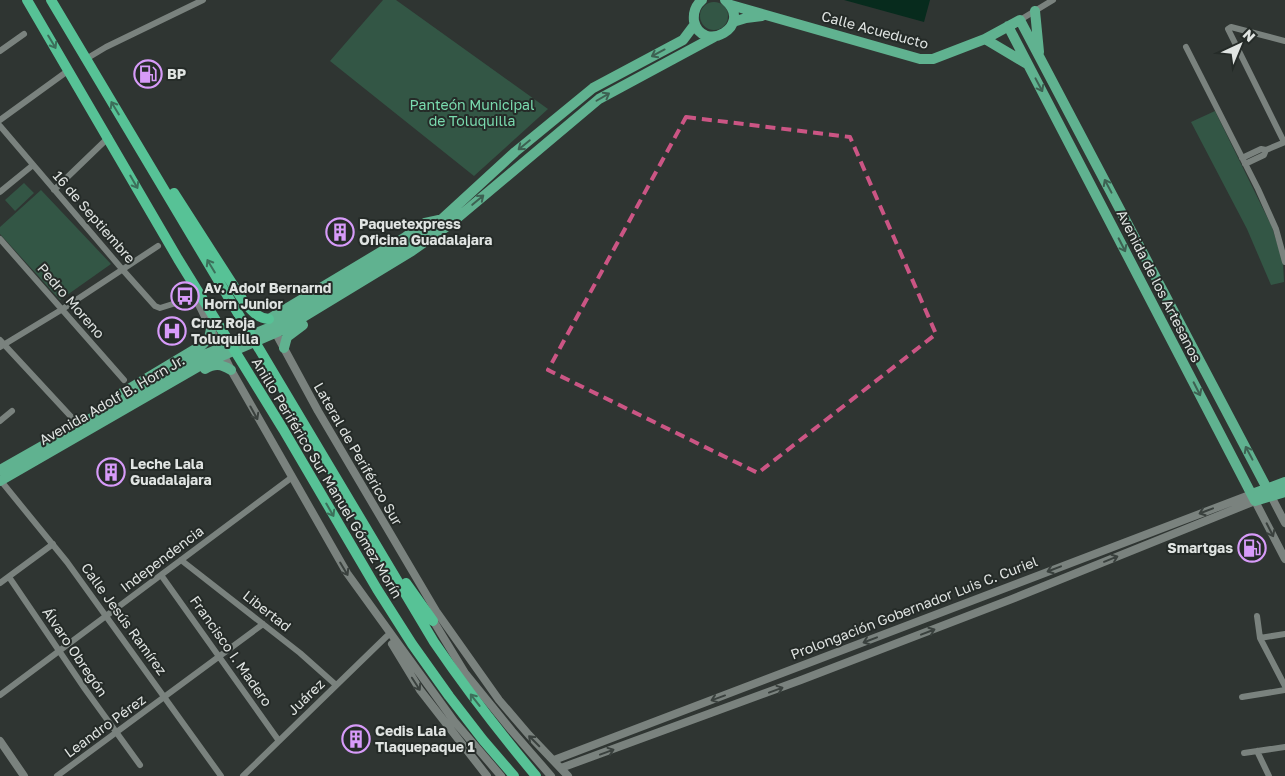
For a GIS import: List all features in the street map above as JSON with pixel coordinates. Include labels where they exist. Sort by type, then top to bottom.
[{"type":"highway","name":"Anillo Periférico Sur Manuel Gómez Morín","points":[[27,0],[109,137],[178,259],[283,430],[376,590],[412,644],[483,740],[514,776]]},
{"type":"highway","name":"Anillo Periférico Sur Manuel Gómez Morín","points":[[51,0],[434,642],[463,685],[536,776]]},
{"type":"highway","points":[[141,149],[169,184],[244,302],[256,315],[263,319],[269,319]]},
{"type":"highway","points":[[370,534],[433,621]]},
{"type":"highway","points":[[483,740],[505,776]]},
{"type":"main road","points":[[699,1],[694,12],[695,24],[702,33],[714,37]]},
{"type":"main road","points":[[728,3],[734,16],[733,22]]},
{"type":"main road","name":"Calle Acueducto","points":[[728,3],[920,59],[933,59],[985,39],[1020,20]]},
{"type":"main road","points":[[1035,11],[1040,58]]},
{"type":"main road","name":"Calle Acueducto","points":[[733,22],[768,15]]},
{"type":"main road","name":"Avenida de los Artesanos","points":[[1020,20],[1270,492]]},
{"type":"main road","name":"Avenida Adolf B. Horn Jr.","points":[[1,478],[154,387],[199,356],[304,312],[412,251],[599,99],[726,32],[733,22]]},
{"type":"main road","name":"Avenida Adolf B. Horn Jr.","points":[[446,222],[515,152],[593,88],[683,40],[695,24]]},
{"type":"main road","name":"Avenida de los Artesanos","points":[[1008,26],[1253,498]]},
{"type":"main road","points":[[985,39],[1027,64]]},
{"type":"main road","points":[[1074,151],[1087,146]]},
{"type":"main road","points":[[1112,224],[1125,217]]},
{"type":"main road","points":[[269,319],[285,311],[425,223],[446,222],[438,240],[296,329],[287,337],[284,348]]},
{"type":"main road","points":[[285,311],[288,322],[296,329]]},
{"type":"main road","points":[[14,462],[18,456],[30,447],[206,342],[209,338],[210,329]]},
{"type":"main road","points":[[185,356],[195,356],[199,361],[201,365],[196,374]]},
{"type":"main road","points":[[1,478],[41,464],[216,364],[231,370]]},
{"type":"main road","points":[[157,372],[168,390]]},
{"type":"main road","name":"Avenida Adolf B. Horn Jr.","points":[[1,478],[14,462],[154,387]]},
{"type":"main road","name":"Prolongación Gobernador Luis C. Curiel","points":[[1253,498],[1270,492],[1285,482]]},
{"type":"main road","name":"Prolongación Gobernador Luis C. Curiel","points":[[1270,492],[1285,492]]},
{"type":"street","points":[[86,59],[106,47],[203,0]]},
{"type":"street","name":"Calle Acueducto","points":[[1020,20],[1053,0]]},
{"type":"street","points":[[1244,161],[1261,149],[1266,150],[1284,142],[1228,29],[1231,27],[1285,41]]},
{"type":"street","points":[[0,51],[24,34]]},
{"type":"street","points":[[1186,47],[1276,229],[1285,262]]},
{"type":"street","points":[[0,120],[69,70]]},
{"type":"street","name":"16 de Septiembre","points":[[0,126],[122,269],[158,308],[176,304]]},
{"type":"street","points":[[54,190],[109,137]]},
{"type":"street","points":[[0,192],[33,165]]},
{"type":"street","name":"Pedro Moreno","points":[[0,239],[124,380]]},
{"type":"street","points":[[75,421],[1,344],[61,310],[158,246]]},
{"type":"street","points":[[178,259],[231,370],[347,573],[454,721],[501,776]]},
{"type":"street","name":"Lateral de Periférico Sur","points":[[269,319],[412,572]]},
{"type":"street","points":[[0,421],[12,411]]},
{"type":"street","name":"Calle Jesús Ramírez","points":[[1,478],[54,544],[221,776]]},
{"type":"street","name":"Independencia","points":[[0,695],[291,478]]},
{"type":"street","name":"Avenida de los Artesanos","points":[[1270,492],[1285,522]]},
{"type":"street","name":"Avenida de los Artesanos","points":[[1253,498],[1285,559]]},
{"type":"street","name":"Prolongación Gobernador Luis C. Curiel","points":[[554,760],[1253,498]]},
{"type":"street","name":"Prolongación Gobernador Luis C. Curiel","points":[[561,768],[852,661],[1012,599],[1253,498]]},
{"type":"street","points":[[0,583],[54,544]]},
{"type":"street","name":"Libertad","points":[[181,560],[300,653],[336,685]]},
{"type":"street","points":[[412,572],[433,621],[465,673],[512,731],[552,776]]},
{"type":"street","points":[[412,572],[436,611],[499,700],[568,776]]},
{"type":"street","name":"Francisco I. Madero","points":[[161,575],[279,741]]},
{"type":"street","name":"Álvaro Obregón","points":[[9,576],[140,765]]},
{"type":"street","points":[[374,612],[420,690],[487,776]]},
{"type":"street","points":[[1257,616],[1260,638],[1285,686]]},
{"type":"street","name":"Leandro Pérez","points":[[57,776],[263,624]]},
{"type":"street","points":[[1260,638],[1285,634]]},
{"type":"street","name":"Juárez","points":[[243,776],[387,636]]},
{"type":"street","points":[[1242,697],[1285,690]]},
{"type":"street","points":[[0,741],[24,776]]},
{"type":"street","points":[[1244,753],[1285,747]]},
{"type":"street","points":[[1257,751],[1269,776]]},
{"type":"highlighted area","points":[[686,117],[850,137],[936,334],[758,473],[548,370]]},
{"type":"green space","name":"Panteón Municipal de Toluquilla","points":[[383,0],[396,0],[548,109],[474,176],[330,61]]},
{"type":"green space","points":[[714,2],[724,6],[728,16],[724,26],[714,30],[704,26],[700,16],[704,6]]},
{"type":"green space","points":[[1215,111],[1272,227],[1283,262],[1284,282],[1271,285],[1247,229],[1191,122]]},
{"type":"green space","points":[[24,183],[34,193],[15,211],[5,200]]},
{"type":"green space","points":[[41,190],[111,264],[60,300],[0,234],[0,227]]},
{"type":"shaded area","points":[[844,0],[930,0],[924,22]]},
{"type":"place","name":"BP","points":[[148,74]]},
{"type":"place","name":"Paquetexpress Oficina Guadalajara","points":[[340,232]]},
{"type":"place","name":"Av. Adolf Bernarnd Horn Junior","points":[[185,296]]},
{"type":"place","name":"Cruz Roja Toluquilla","points":[[172,331]]},
{"type":"place","name":"Leche Lala Guadalajara","points":[[111,472]]},
{"type":"place","name":"Smartgas","points":[[1252,548]]},
{"type":"place","name":"Cedis Lala Tlaquepaque 1","points":[[356,739]]}]
